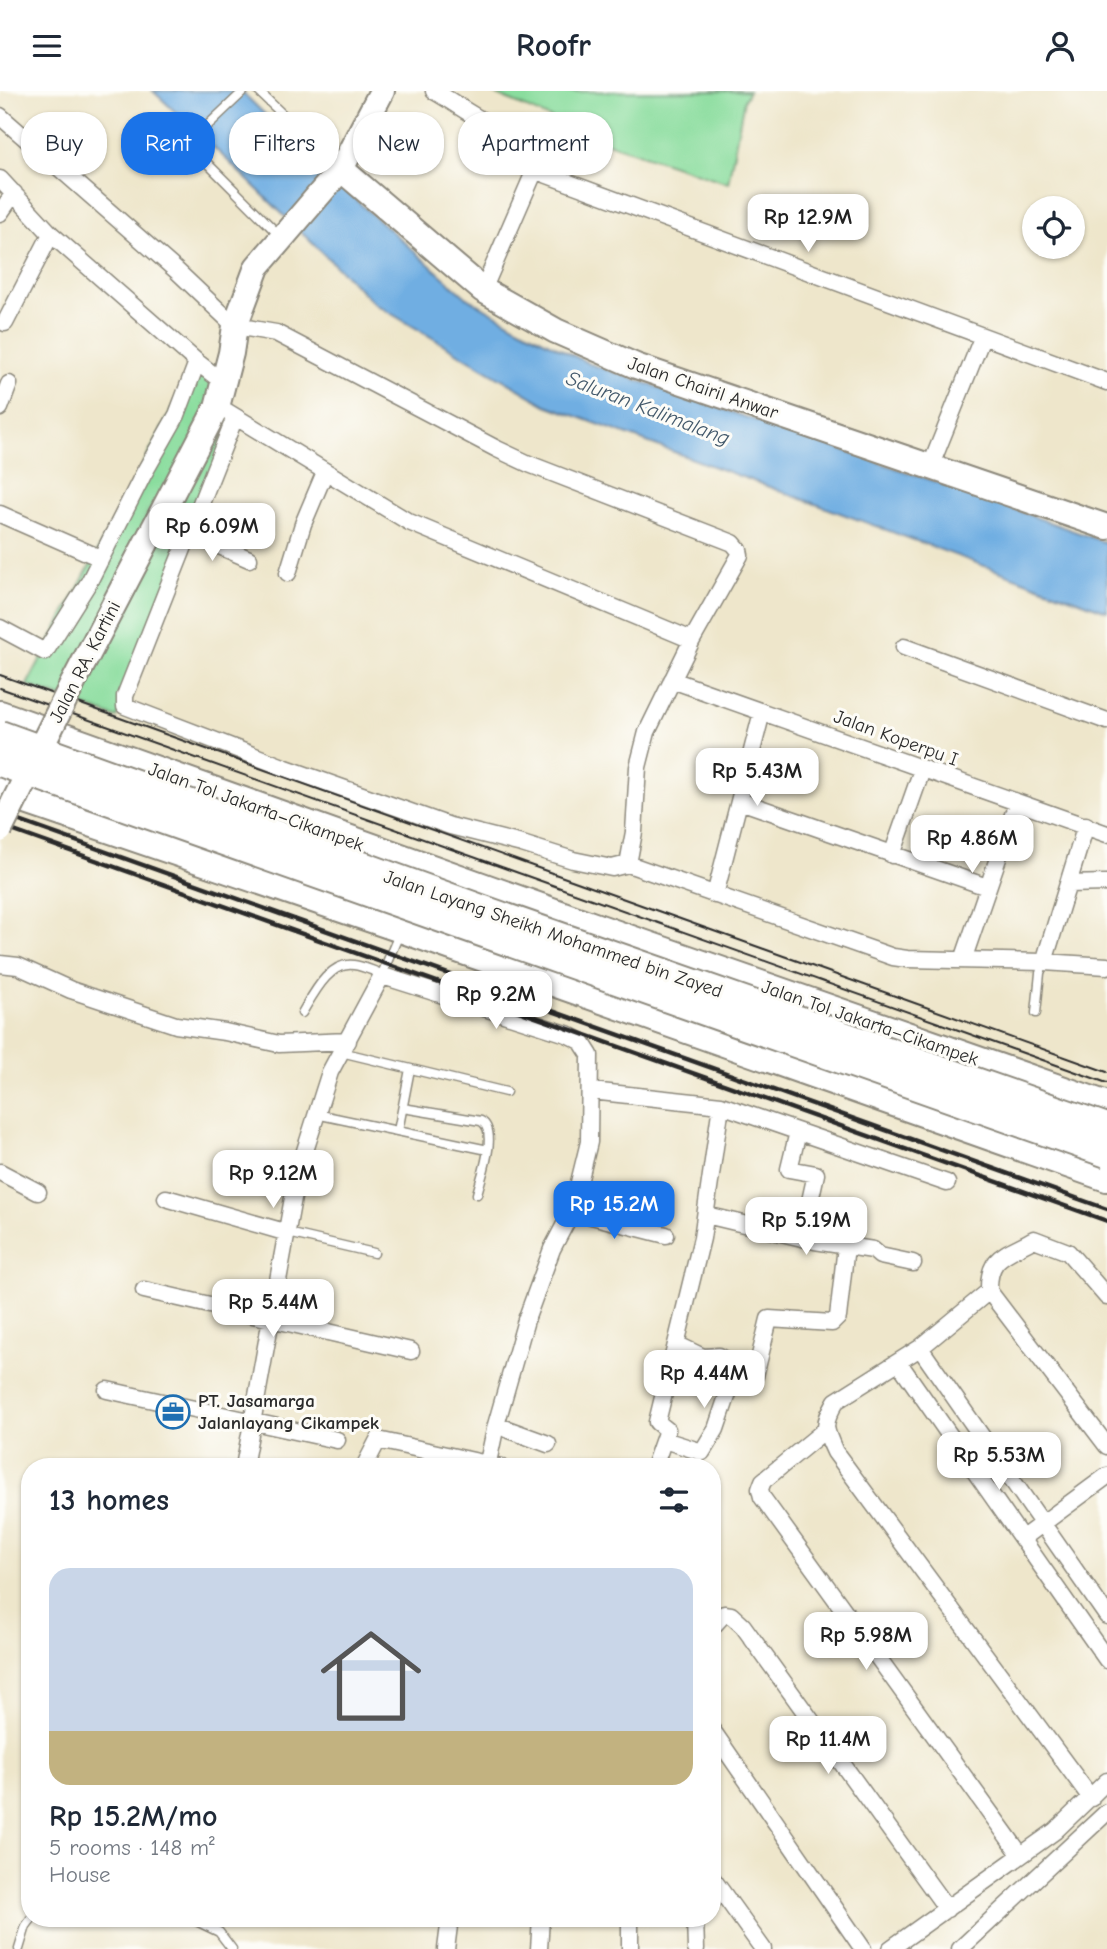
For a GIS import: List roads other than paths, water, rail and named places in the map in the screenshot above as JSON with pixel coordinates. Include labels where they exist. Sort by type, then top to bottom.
[{"type":"highway","name":"Jalan Tol Jakarta–Cikampek","points":[[0,715],[578,922],[1107,1106]]},
{"type":"highway","name":"Jalan Layang Sheikh Mohammed bin Zayed","points":[[0,735],[492,913],[1107,1128]]},
{"type":"highway","name":"Jalan Layang Sheikh Mohammed bin Zayed","points":[[0,762],[1107,1153]]},
{"type":"highway","points":[[0,791],[401,928],[1107,1177]]},
{"type":"main road","name":"Jalan RA. Kartini","points":[[339,170],[382,91]]},
{"type":"main road","name":"Jalan Chairil Anwar","points":[[339,173],[483,290],[556,331],[636,366],[1107,527]]},
{"type":"main road","name":"Jalan RA. Kartini","points":[[0,830],[72,685],[226,412],[224,383],[235,326],[257,267],[335,175]]},
{"type":"street","points":[[434,91],[471,112]]},
{"type":"street","points":[[0,116],[177,271],[235,326],[276,333],[508,454],[733,543],[739,550],[740,555],[692,640],[647,732],[641,750],[634,832],[628,864]]},
{"type":"street","points":[[483,290],[533,175]]},
{"type":"street","points":[[548,175],[982,338],[1107,382]]},
{"type":"street","points":[[0,179],[51,234],[224,383]]},
{"type":"street","points":[[0,213],[14,193]]},
{"type":"street","points":[[5,323],[51,234]]},
{"type":"street","points":[[931,465],[982,338]]},
{"type":"street","points":[[0,628],[45,652],[89,582],[144,473],[177,415],[197,362]]},
{"type":"street","points":[[0,408],[9,384]]},
{"type":"street","points":[[692,640],[409,522],[226,412],[190,533],[123,700],[125,706],[286,768],[450,826],[573,860],[612,868],[628,864],[893,957],[1107,965]]},
{"type":"street","points":[[288,573],[303,524],[325,472]]},
{"type":"street","points":[[0,514],[100,558]]},
{"type":"street","points":[[190,533],[249,559]]},
{"type":"street","points":[[904,647],[1107,721]]},
{"type":"street","name":"Jalan Koperpu I","points":[[672,680],[1107,834]]},
{"type":"street","points":[[715,895],[762,712]]},
{"type":"street","points":[[892,855],[922,770]]},
{"type":"street","points":[[740,800],[987,887]]},
{"type":"street","points":[[963,960],[1017,803]]},
{"type":"street","points":[[1044,962],[1086,825]]},
{"type":"street","points":[[1068,884],[1107,883]]},
{"type":"street","points":[[0,964],[18,966],[71,990],[176,1025],[279,1044],[345,1046]]},
{"type":"street","points":[[245,1458],[297,1176],[330,1072],[382,976],[567,1034],[581,1041],[590,1055],[589,1142],[572,1211],[552,1249],[526,1320],[496,1425],[493,1458]]},
{"type":"street","points":[[591,1091],[721,1105],[947,1183]]},
{"type":"street","points":[[657,1458],[667,1430],[657,1422],[702,1238],[721,1105]]},
{"type":"street","points":[[798,1132],[789,1168],[816,1174],[810,1202],[818,1208],[810,1240]]},
{"type":"street","points":[[0,1172],[38,1192]]},
{"type":"street","points":[[166,1198],[288,1233]]},
{"type":"street","points":[[572,1211],[666,1235]]},
{"type":"street","points":[[706,1215],[810,1240],[873,1250],[880,1256],[913,1263]]},
{"type":"street","points":[[1107,1297],[1068,1252],[1034,1240],[995,1261],[989,1276],[989,1291],[1107,1446]]},
{"type":"street","points":[[676,1344],[703,1357],[719,1356],[731,1363],[736,1370],[755,1376],[769,1319],[832,1323],[838,1317],[846,1246]]},
{"type":"street","points":[[144,1290],[411,1351]]},
{"type":"street","points":[[989,1291],[920,1348],[836,1401],[825,1430],[763,1481],[760,1489],[762,1496],[1020,1854]]},
{"type":"street","points":[[920,1348],[1107,1616]]},
{"type":"street","points":[[899,1363],[1107,1660]]},
{"type":"street","points":[[664,1440],[702,1452],[716,1429],[736,1370]]},
{"type":"street","points":[[107,1390],[337,1440]]},
{"type":"street","points":[[496,1425],[548,1444]]},
{"type":"street","points":[[825,1430],[835,1452],[1091,1798]]},
{"type":"street","points":[[369,1458],[378,1440],[460,1458]]},
{"type":"street","points":[[1023,1538],[1107,1476]]},
{"type":"street","points":[[721,1617],[724,1614],[731,1615],[743,1626],[947,1909]]},
{"type":"street","points":[[721,1743],[863,1949]]},
{"type":"street","points":[[890,1949],[1055,1831],[1107,1781]]},
{"type":"street","points":[[960,1949],[1107,1812]]},
{"type":"street","points":[[1055,1831],[1070,1847]]},
{"type":"street","points":[[721,1891],[763,1949]]},
{"type":"street","points":[[446,1949],[449,1927]]},
{"type":"street","points":[[539,1949],[540,1927]]},
{"type":"street","points":[[630,1927],[630,1949]]},
{"type":"street","points":[[695,1927],[696,1949]]},
{"type":"lane","points":[[244,91],[188,145],[283,235]]},
{"type":"lane","points":[[258,91],[279,112]]},
{"type":"lane","points":[[302,1013],[320,985],[336,968],[352,964],[382,976],[401,928]]},
{"type":"lane","points":[[1036,1013],[1040,973],[1044,962]]},
{"type":"lane","points":[[345,1046],[410,1069],[506,1091]]},
{"type":"lane","points":[[398,1131],[410,1069]]},
{"type":"lane","points":[[403,1108],[481,1121],[488,1125],[488,1150],[477,1194]]},
{"type":"lane","points":[[316,1114],[488,1150]]},
{"type":"lane","points":[[288,1233],[374,1254]]},
{"type":"lane","points":[[19,1949],[26,1927]]},
{"type":"lane","points":[[209,1927],[219,1932],[232,1949]]},
{"type":"water","points":[[153,91],[241,91],[263,112],[229,112],[229,162],[215,149],[215,112],[176,112]]},
{"type":"water","name":"Saluran Kalimalang","points":[[242,175],[328,175],[466,297],[590,364],[1107,543],[1107,611],[546,405],[375,304]]},
{"type":"tram line","points":[[0,675],[1107,1072]]},
{"type":"tram line","points":[[0,688],[1107,1083]]},
{"type":"railway","points":[[0,814],[1107,1209]]},
{"type":"railway","points":[[0,826],[1107,1221]]},
{"type":"place","name":"PT. Jasamarga Jalanlayang Cikampek","points":[[173,1412]]}]
